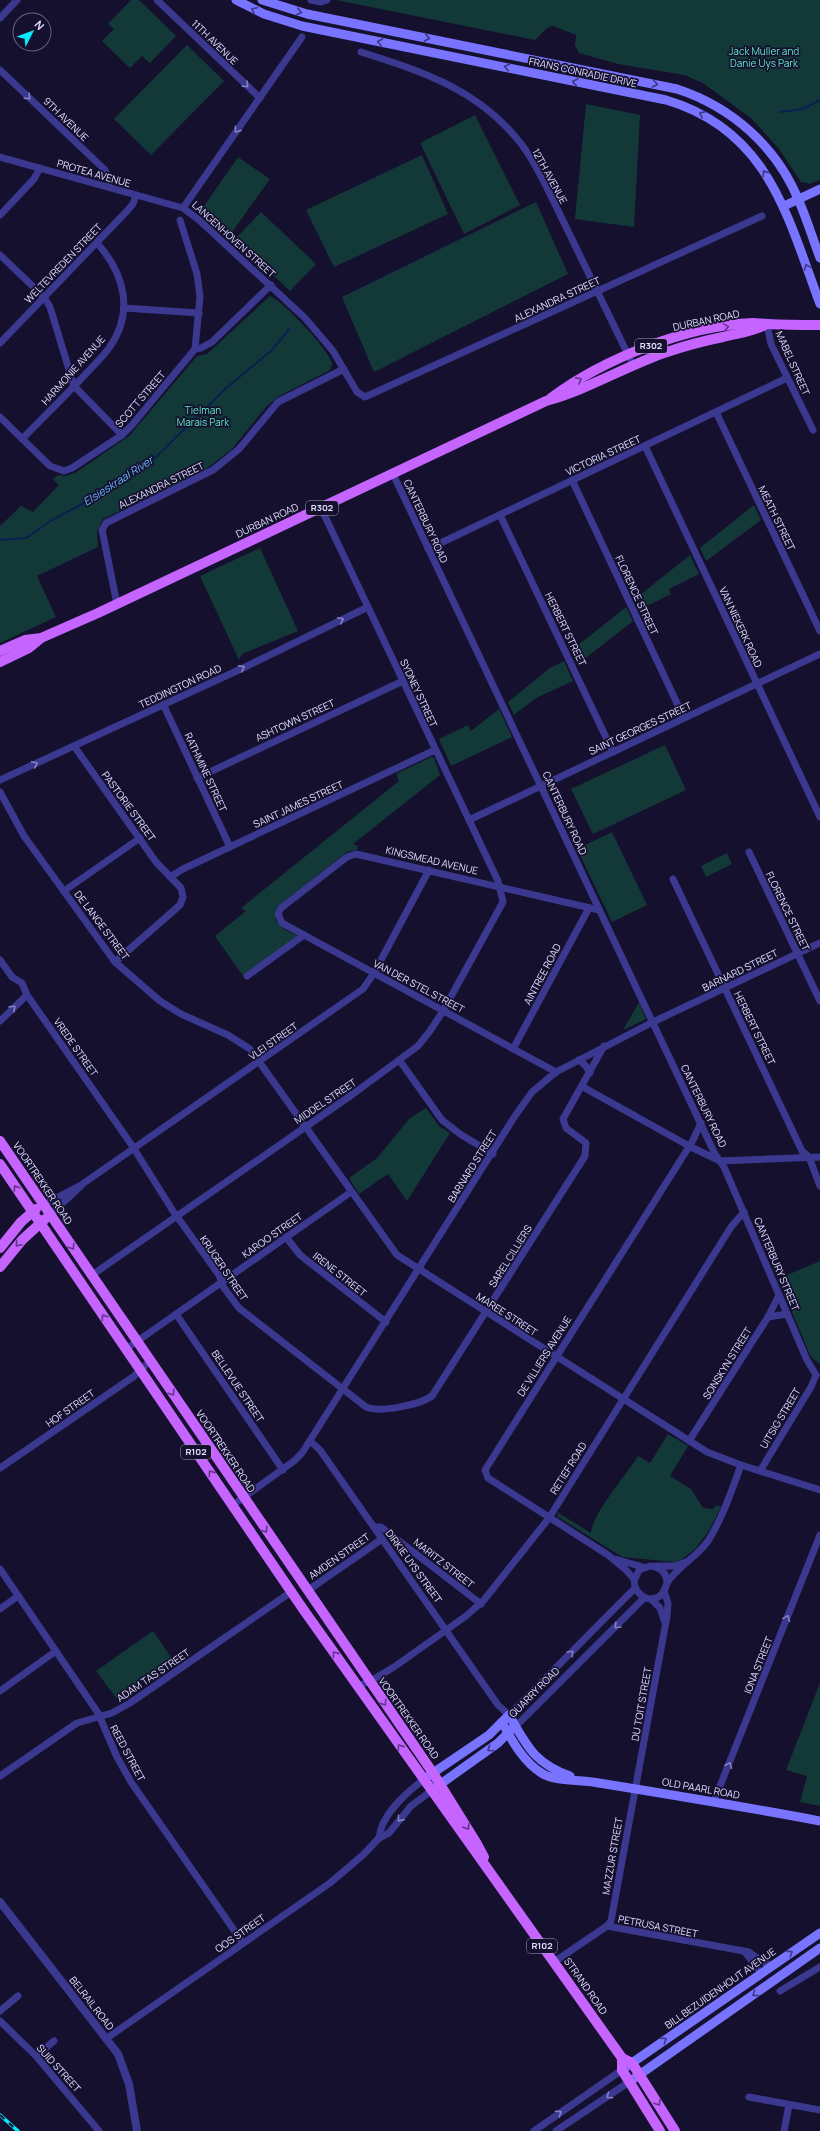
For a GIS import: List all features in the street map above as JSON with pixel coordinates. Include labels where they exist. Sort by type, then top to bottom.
[{"type":"main road","name":"FRANS CONRADIE DRIVE","points":[[236,0],[264,14],[302,26],[666,100],[686,106],[721,124],[735,136],[764,170],[784,206],[820,304]]},
{"type":"main road","name":"FRANS CONRADIE DRIVE","points":[[262,0],[307,14],[677,89],[694,95],[730,114],[767,147],[799,200],[820,258]]},
{"type":"main road","points":[[784,206],[820,190]]},
{"type":"main road","name":"DURBAN ROAD","points":[[546,402],[562,389],[628,354],[704,330],[754,323],[820,325]]},
{"type":"main road","name":"DURBAN ROAD","points":[[0,662],[29,648],[41,638],[117,604],[546,402],[566,396],[633,365],[689,345],[756,330],[767,324]]},
{"type":"main road","name":"DURBAN ROAD","points":[[0,651],[25,640],[41,638]]},
{"type":"main road","name":"VOORTREKKER ROAD","points":[[0,1141],[369,1682],[433,1773]]},
{"type":"main road","name":"R102","points":[[0,1164],[291,1592],[423,1780]]},
{"type":"main road","points":[[0,1248],[21,1222],[43,1205]]},
{"type":"main road","points":[[0,1267],[22,1240],[50,1215]]},
{"type":"main road","points":[[307,1590],[304,1595],[304,1600],[315,1617],[317,1628]]},
{"type":"main road","name":"OLD PAARL ROAD","points":[[509,1715],[527,1745],[544,1764],[556,1771],[579,1779]]},
{"type":"main road","name":"QUARRY ROAD","points":[[423,1780],[489,1735],[509,1715]]},
{"type":"main road","name":"OLD PAARL ROAD","points":[[502,1722],[530,1764],[543,1774],[554,1778],[579,1779],[714,1801],[820,1821]]},
{"type":"main road","name":"QUARRY ROAD","points":[[431,1791],[498,1743],[516,1726]]},
{"type":"main road","points":[[527,1745],[529,1754],[541,1767],[543,1774]]},
{"type":"main road","name":"STRAND ROAD","points":[[433,1773],[477,1844],[489,1868]]},
{"type":"main road","name":"STRAND ROAD","points":[[423,1780],[470,1847],[489,1868],[622,2058],[632,2063],[675,2131]]},
{"type":"main road","name":"BILL BEZUIDENHOUT AVENUE","points":[[622,2070],[820,1933]]},
{"type":"main road","points":[[629,2082],[820,1948]]},
{"type":"main road","points":[[761,1973],[771,1976],[798,1963]]},
{"type":"main road","points":[[622,2058],[622,2070],[660,2131]]},
{"type":"street","points":[[0,18],[17,0]]},
{"type":"street","name":"11TH AVENUE","points":[[157,0],[260,98]]},
{"type":"street","points":[[311,0],[326,0]]},
{"type":"street","name":"LANGENHOVEN STREET","points":[[302,38],[183,208],[199,220],[271,286],[319,334],[361,396]]},
{"type":"street","name":"12TH AVENUE","points":[[361,52],[420,71],[450,84],[480,103],[498,119],[522,145],[538,170],[633,365]]},
{"type":"street","name":"9TH AVENUE","points":[[0,70],[105,170],[109,181],[108,187]]},
{"type":"street","name":"PROTEA AVENUE","points":[[0,157],[183,208]]},
{"type":"street","points":[[0,215],[34,179],[40,168]]},
{"type":"street","name":"WELTEVREDEN STREET","points":[[0,343],[129,208],[136,194]]},
{"type":"street","name":"ALEXANDRA STREET","points":[[361,396],[365,397],[375,394],[762,216]]},
{"type":"street","points":[[180,220],[197,274],[200,297],[195,349]]},
{"type":"street","name":"HARMONIE AVENUE","points":[[22,439],[110,347],[119,329],[124,308],[123,291],[119,275],[111,260],[97,243]]},
{"type":"street","points":[[0,255],[44,297],[52,314],[74,386],[122,435]]},
{"type":"street","name":"SCOTT STREET","points":[[22,439],[50,466],[64,470],[72,468],[122,435],[164,388],[195,349],[201,348],[212,342],[271,286]]},
{"type":"street","points":[[124,308],[199,313]]},
{"type":"street","name":"MABEL STREET","points":[[767,324],[768,337],[813,430]]},
{"type":"street","name":"ALEXANDRA STREET","points":[[117,604],[102,530],[106,523],[214,470],[239,449],[278,402],[344,369]]},
{"type":"street","name":"VICTORIA STREET","points":[[428,549],[787,378]]},
{"type":"street","name":"MEATH STREET","points":[[716,412],[820,631]]},
{"type":"street","points":[[0,417],[22,439]]},
{"type":"street","name":"VAN NIEKERK ROAD","points":[[645,446],[820,817]]},
{"type":"street","name":"CANTERBURY ROAD","points":[[393,474],[599,910],[720,1161]]},
{"type":"street","name":"FLORENCE STREET","points":[[572,480],[684,718]]},
{"type":"street","name":"SYDNEY STREET","points":[[321,508],[499,886]]},
{"type":"street","name":"HERBERT STREET","points":[[500,515],[613,752]]},
{"type":"street","name":"TEDDINGTON ROAD","points":[[0,780],[164,706],[368,607]]},
{"type":"street","name":"SAINT GEORGES STREET","points":[[469,820],[820,654]]},
{"type":"street","name":"ASHTOWN STREET","points":[[197,778],[402,681]]},
{"type":"street","name":"RATHMINE STREET","points":[[164,706],[230,847]]},
{"type":"street","name":"PASTORIE STREET","points":[[74,746],[140,838],[182,891],[183,899],[180,905],[115,962]]},
{"type":"street","name":"SAINT JAMES STREET","points":[[170,877],[435,750]]},
{"type":"street","name":"DE LANGE STREET","points":[[0,792],[21,832],[115,962],[160,1002],[181,1014],[236,1040],[250,1049],[261,1061]]},
{"type":"street","points":[[64,891],[140,838]]},
{"type":"street","name":"FLORENCE STREET","points":[[749,852],[820,1001]]},
{"type":"street","name":"KINGSMEAD AVENUE","points":[[278,914],[281,908],[347,857],[356,854],[599,910]]},
{"type":"street","name":"VLEI STREET","points":[[43,1205],[81,1185],[359,992],[374,973],[429,870]]},
{"type":"street","name":"HERBERT STREET","points":[[673,879],[802,1151],[809,1157],[820,1186]]},
{"type":"street","name":"MIDDEL STREET","points":[[92,1275],[400,1061],[426,1036],[443,1011],[502,902],[499,886]]},
{"type":"street","name":"AINTREE ROAD","points":[[513,1049],[589,908]]},
{"type":"street","name":"VAN DER STEL STREET","points":[[278,914],[282,923],[556,1072]]},
{"type":"street","points":[[247,976],[304,935]]},
{"type":"street","name":"BARNARD STREET","points":[[233,1505],[298,1458],[344,1390],[493,1154],[515,1116],[532,1092],[556,1072],[604,1046],[820,943]]},
{"type":"street","name":"VREDE STREET","points":[[0,960],[12,977],[22,983],[27,995],[134,1148]]},
{"type":"street","points":[[0,1021],[27,995]]},
{"type":"street","name":"SAREL CILLIERS","points":[[344,1390],[366,1407],[373,1410],[381,1410],[425,1400],[434,1394],[585,1156],[587,1149],[586,1143],[566,1128],[563,1119],[583,1086],[604,1046]]},
{"type":"street","points":[[579,1060],[585,1065],[590,1073]]},
{"type":"street","name":"MAREE STREET","points":[[261,1061],[393,1251],[419,1270],[707,1452],[741,1465],[820,1490]]},
{"type":"street","points":[[400,1061],[442,1120],[460,1134],[493,1154]]},
{"type":"street","points":[[583,1086],[689,1146],[720,1161],[820,1156]]},
{"type":"street","name":"DE VILLIERS AVENUE","points":[[634,1579],[625,1569],[608,1555],[488,1478],[485,1470],[555,1356],[689,1146],[701,1124]]},
{"type":"street","name":"KRUGER STREET","points":[[134,1148],[177,1216],[219,1275],[221,1282],[242,1312],[344,1390]]},
{"type":"street","name":"CANTERBURY STREET","points":[[720,1161],[744,1212],[807,1360],[818,1374]]},
{"type":"street","name":"VLEI STREET","points":[[50,1215],[70,1198],[81,1185]]},
{"type":"street","name":"KAROO STREET","points":[[126,1349],[351,1192]]},
{"type":"street","name":"RETIEF ROAD","points":[[357,1686],[369,1682],[394,1667],[481,1604],[549,1518],[731,1228],[744,1212]]},
{"type":"street","name":"IRENE STREET","points":[[286,1237],[300,1256],[386,1322]]},
{"type":"street","name":"SONSKYN STREET","points":[[689,1441],[768,1317],[779,1295]]},
{"type":"street","points":[[768,1317],[784,1306]]},
{"type":"street","name":"BELLEVUE STREET","points":[[176,1314],[283,1470]]},
{"type":"street","points":[[768,1317],[787,1314]]},
{"type":"street","name":"HOF STREET","points":[[0,1468],[140,1370],[150,1361]]},
{"type":"street","name":"UITSIG STREET","points":[[760,1471],[818,1374]]},
{"type":"street","name":"DIRKIE UYS STREET","points":[[310,1441],[320,1450],[382,1539],[448,1629],[498,1705],[509,1715]]},
{"type":"street","points":[[648,1598],[658,1597],[664,1591],[667,1584],[711,1536],[741,1465]]},
{"type":"street","name":"MARITZ STREET","points":[[374,1527],[380,1527],[385,1530],[481,1604]]},
{"type":"street","name":"IONA STREET","points":[[714,1801],[820,1535]]},
{"type":"street","name":"AMDEN STREET","points":[[307,1590],[382,1539]]},
{"type":"street","name":"DE VILLIERS AVENUE","points":[[608,1555],[643,1567]]},
{"type":"street","points":[[666,1623],[660,1608],[648,1598],[639,1595],[635,1588],[634,1579],[637,1572],[643,1567],[675,1566],[690,1560]]},
{"type":"street","points":[[655,1566],[665,1574],[667,1584]]},
{"type":"street","name":"REED STREET","points":[[0,1569],[99,1716],[117,1757],[131,1782],[243,1943]]},
{"type":"street","name":"QUARRY ROAD","points":[[509,1715],[635,1588]]},
{"type":"street","name":"DU TOIT STREET","points":[[636,1789],[666,1623],[668,1603],[664,1591]]},
{"type":"street","name":"ADAM TAS STREET","points":[[0,1776],[77,1723],[112,1713],[130,1703],[291,1592]]},
{"type":"street","points":[[0,1609],[18,1596]]},
{"type":"street","name":"QUARRY ROAD","points":[[516,1726],[648,1598]]},
{"type":"street","points":[[0,1691],[56,1651]]},
{"type":"street","name":"DIRKIE UYS STREET","points":[[498,1705],[502,1722]]},
{"type":"street","name":"OOS STREET","points":[[379,1838],[380,1827],[389,1814],[423,1780]]},
{"type":"street","name":"MAZZUR STREET","points":[[607,1926],[611,1919],[636,1789]]},
{"type":"street","name":"OOS STREET","points":[[107,2038],[330,1883],[364,1854],[379,1838],[389,1833],[411,1806],[431,1791]]},
{"type":"street","name":"BELRAIL ROAD","points":[[0,1902],[118,2054],[126,2073],[137,2131]]},
{"type":"street","name":"PETRUSA STREET","points":[[554,1962],[607,1926],[753,1953],[764,1963],[772,1965]]},
{"type":"street","points":[[745,1952],[761,1973]]},
{"type":"street","points":[[780,1991],[820,1967]]},
{"type":"street","points":[[0,2011],[18,1996]]},
{"type":"street","name":"SUID STREET","points":[[0,2021],[36,2056],[99,2131]]},
{"type":"street","points":[[36,2056],[54,2041]]},
{"type":"street","points":[[534,2131],[622,2070]]},
{"type":"street","points":[[556,2131],[629,2082]]},
{"type":"street","points":[[749,2097],[820,2110]]},
{"type":"street","points":[[784,2131],[789,2105]]},
{"type":"green space","points":[[131,0],[139,0],[176,36],[150,63],[142,56],[130,68],[102,41],[114,29],[108,24]]},
{"type":"green space","name":"Jack Muller and Danie Uys Park","points":[[336,0],[820,0],[820,180],[810,184],[801,182],[779,149],[752,119],[703,83],[684,75],[618,64],[579,53],[575,45],[576,35],[553,26],[547,28],[535,40]]},
{"type":"green space","points":[[187,45],[224,81],[151,155],[114,119]]},
{"type":"green space","points":[[586,104],[640,115],[634,227],[575,219]]},
{"type":"green space","points":[[475,115],[520,205],[464,234],[420,143]]},
{"type":"green space","points":[[422,155],[448,214],[334,267],[306,210]]},
{"type":"green space","points":[[238,157],[270,179],[230,235],[202,209]]},
{"type":"green space","points":[[536,202],[568,274],[374,372],[342,297]]},
{"type":"green space","points":[[261,212],[316,264],[290,291],[235,239]]},
{"type":"green space","name":"Tielman Marais Park","points":[[270,296],[293,314],[312,334],[332,362],[330,370],[278,397],[266,407],[232,449],[202,472],[103,519],[97,531],[98,547],[37,576],[56,617],[0,643],[0,526],[21,506],[33,512],[59,485],[53,479],[58,475],[65,476],[75,473],[129,436],[197,356],[207,354]]},
{"type":"green space","points":[[754,505],[761,520],[706,561],[700,548]]},
{"type":"green space","points":[[260,548],[298,631],[242,654],[239,660],[200,576]]},
{"type":"green space","points":[[690,555],[699,574],[669,589],[671,594],[639,610],[635,599]]},
{"type":"green space","points":[[626,607],[633,621],[578,664],[572,650]]},
{"type":"green space","points":[[564,661],[573,681],[536,698],[514,715],[508,702],[550,668]]},
{"type":"green space","points":[[499,709],[512,737],[451,766],[439,739],[468,725],[471,731]]},
{"type":"green space","points":[[665,745],[686,790],[593,834],[571,789]]},
{"type":"green space","points":[[431,757],[434,758],[440,775],[353,844],[358,846],[357,850],[347,852],[278,906],[275,912],[277,921],[284,928],[298,936],[243,976],[215,936],[246,911],[241,908],[399,781],[396,774]]},
{"type":"green space","points":[[612,832],[647,905],[612,922],[577,849]]},
{"type":"green space","points":[[727,853],[732,864],[706,877],[701,866]]},
{"type":"green space","points":[[639,1002],[646,1019],[623,1030]]},
{"type":"green space","points":[[426,1108],[439,1126],[450,1133],[407,1201],[388,1174],[359,1194],[349,1178],[377,1158],[410,1118]]},
{"type":"green space","points":[[820,1261],[820,1364],[811,1357],[778,1279]]},
{"type":"green space","points":[[668,1434],[688,1446],[670,1476],[691,1489],[703,1508],[713,1509],[717,1505],[721,1507],[708,1532],[696,1548],[681,1560],[674,1562],[622,1557],[558,1517],[557,1512],[591,1533],[597,1515],[603,1505],[638,1456],[650,1463]]},
{"type":"green space","points":[[153,1631],[173,1660],[117,1699],[96,1671]]},
{"type":"green space","points":[[820,1683],[820,1806],[800,1802],[807,1776],[786,1770]]},
{"type":"waterway","name":"Elsieskraal River","points":[[780,112],[803,109],[820,100]]},
{"type":"waterway","name":"Elsieskraal River","points":[[0,540],[26,538],[52,520],[84,503],[135,468],[151,462],[225,389],[272,350],[290,328]]},
{"type":"railway","points":[[0,2115],[18,2131]]}]
